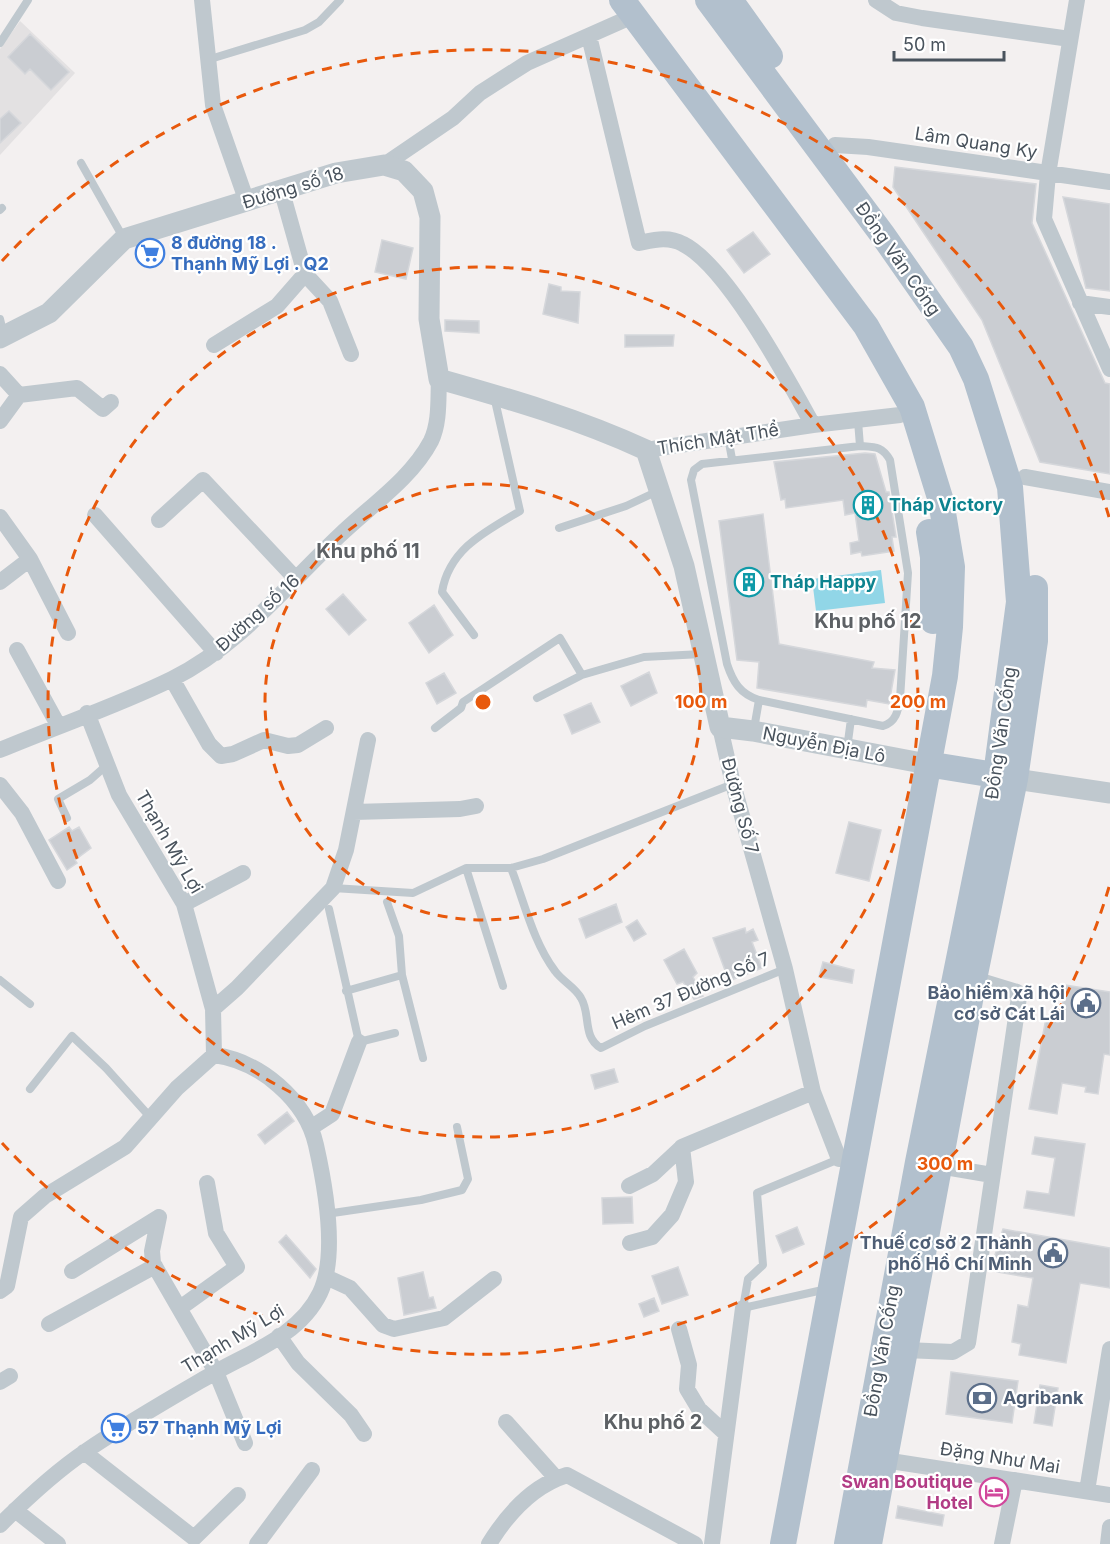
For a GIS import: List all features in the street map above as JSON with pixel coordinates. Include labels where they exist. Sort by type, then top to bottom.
[{"type":"main road","name":"Đồng Văn Cống","points":[[708,0],[948,303],[984,364],[1025,477],[1033,556],[1035,641],[965,976],[894,1348],[847,1544]]},
{"type":"main road","name":"Đồng Văn Cống","points":[[730,0],[882,234],[960,347],[983,398],[1010,487],[1019,602],[1006,777]]},
{"type":"main road","points":[[618,7],[842,310],[879,370],[900,415],[921,483],[933,557],[933,655],[923,734],[927,764]]},
{"type":"main road","points":[[618,7],[866,326],[912,407],[940,501],[952,567],[950,627],[945,676],[890,961],[818,1291],[769,1544]]},
{"type":"main road","points":[[927,764],[1006,777]]},
{"type":"main road","points":[[783,1544],[847,1162]]},
{"type":"main road","name":"Đồng Văn Cống","points":[[869,1544],[884,1460],[894,1348]]},
{"type":"street","points":[[202,0],[206,18],[207,60],[213,105],[247,202]]},
{"type":"street","points":[[876,0],[896,13],[1070,39]]},
{"type":"street","points":[[1077,0],[1048,174],[1044,219],[1110,369]]},
{"type":"street","name":"Đường số 18","points":[[1,331],[49,313],[124,239],[282,192],[336,173],[384,165],[453,118],[480,93],[527,63],[589,36],[618,7]]},
{"type":"street","points":[[589,36],[639,243],[663,238],[683,244],[707,261],[739,302],[813,425]]},
{"type":"street","name":"Lâm Quang Ky","points":[[827,148],[936,156],[1110,182]]},
{"type":"street","name":"Đường số 16","points":[[0,750],[172,679],[216,652],[410,470],[431,440],[438,416],[438,379],[429,319],[430,217],[423,191],[404,171],[384,165]]},
{"type":"street","points":[[282,192],[305,274],[330,301],[351,354]]},
{"type":"street","points":[[214,345],[277,306],[305,274]]},
{"type":"street","points":[[1080,303],[1110,307]]},
{"type":"street","points":[[0,374],[19,395]]},
{"type":"street","name":"Thích Mật Thể","points":[[438,379],[529,404],[608,432],[646,450],[813,425],[900,415]]},
{"type":"street","points":[[0,421],[19,395],[77,388],[103,409],[111,402]]},
{"type":"street","name":"Đường Số 7","points":[[646,450],[661,489],[684,566],[733,784],[785,969],[813,1092],[847,1162]]},
{"type":"street","points":[[1025,477],[1110,492]]},
{"type":"street","points":[[159,520],[203,480],[296,579]]},
{"type":"street","points":[[95,515],[216,652]]},
{"type":"street","points":[[0,517],[30,559],[68,633]]},
{"type":"street","points":[[0,582],[30,559]]},
{"type":"street","points":[[16,650],[58,725]]},
{"type":"street","points":[[172,679],[209,744],[221,756],[233,754],[264,740],[288,746],[298,745],[326,728]]},
{"type":"street","name":"Thạnh Mỹ Lợi","points":[[0,1525],[84,1452],[298,1323],[319,1295],[326,1277],[325,1186],[312,1127],[293,1099],[261,1072],[225,1057],[214,1055],[213,1009],[184,904],[119,795],[87,713]]},
{"type":"street","name":"Nguyễn Địa Lô","points":[[720,727],[753,731],[846,751],[927,764]]},
{"type":"street","points":[[213,1009],[237,988],[333,888],[346,850],[368,741]]},
{"type":"street","points":[[1006,777],[1110,793]]},
{"type":"street","points":[[0,785],[22,813],[58,881]]},
{"type":"street","points":[[354,812],[460,809],[476,806]]},
{"type":"street","points":[[184,904],[243,873]]},
{"type":"street","points":[[894,1348],[953,1352],[968,1342],[1019,997],[1017,992],[965,976]]},
{"type":"street","points":[[312,1127],[332,1114],[359,1042]]},
{"type":"street","points":[[0,1291],[7,1286],[21,1217],[45,1196],[125,1147],[177,1088],[214,1055]]},
{"type":"street","points":[[629,1186],[653,1174],[682,1147],[813,1092]]},
{"type":"street","points":[[630,1243],[652,1237],[672,1215],[686,1182],[682,1147]]},
{"type":"street","points":[[928,1164],[992,1175]]},
{"type":"street","points":[[180,1308],[237,1267],[216,1233],[207,1183]]},
{"type":"street","points":[[72,1271],[159,1217],[152,1251],[155,1266],[216,1372],[245,1443]]},
{"type":"street","points":[[49,1324],[155,1266]]},
{"type":"street","points":[[326,1277],[350,1288],[383,1325],[394,1329],[444,1318],[494,1280]]},
{"type":"street","points":[[712,1544],[743,1308]]},
{"type":"street","points":[[679,1329],[689,1365],[687,1389],[699,1409],[726,1434]]},
{"type":"street","points":[[279,1336],[298,1363],[351,1415],[364,1434]]},
{"type":"street","points":[[1087,1491],[1110,1349]]},
{"type":"street","points":[[506,1422],[556,1479]]},
{"type":"street","points":[[84,1452],[194,1538],[238,1495]]},
{"type":"street","name":"Đặng Như Mai","points":[[884,1460],[1110,1495]]},
{"type":"street","points":[[256,1544],[312,1470]]},
{"type":"street","points":[[489,1544],[506,1517],[542,1485],[567,1475],[695,1544]]},
{"type":"street","points":[[1002,1544],[1015,1480]]},
{"type":"street","points":[[15,1510],[58,1544]]},
{"type":"street","points":[[1107,1544],[1110,1527]]},
{"type":"lane","points":[[0,43],[28,0]]},
{"type":"lane","points":[[207,60],[305,30],[319,22],[340,0]]},
{"type":"lane","points":[[81,164],[124,239]]},
{"type":"lane","points":[[474,635],[442,592],[444,576],[474,538],[520,511],[494,395]]},
{"type":"lane","points":[[858,421],[860,446]]},
{"type":"lane","points":[[729,437],[732,459]]},
{"type":"lane","points":[[860,446],[877,447],[884,450],[890,460],[908,573],[900,699],[897,715],[893,721],[883,726],[759,700],[747,696],[732,679],[691,480],[694,470],[702,465],[732,459],[860,446]]},
{"type":"lane","points":[[558,528],[626,506],[661,489]]},
{"type":"lane","points":[[435,728],[461,708],[463,702],[560,638],[582,675]]},
{"type":"lane","points":[[537,698],[582,675],[644,657],[686,657],[702,654]]},
{"type":"lane","points":[[753,731],[759,700]]},
{"type":"lane","points":[[846,751],[851,720]]},
{"type":"lane","points":[[67,818],[57,799],[90,780],[107,765]]},
{"type":"lane","points":[[333,888],[413,893],[466,868],[511,868],[543,859],[733,784]]},
{"type":"lane","points":[[466,868],[503,986]]},
{"type":"lane","name":"Hẻm 37 Đường Số 7","points":[[511,868],[541,948],[555,972],[582,998],[587,1027],[594,1044],[601,1048],[645,1026],[785,969]]},
{"type":"lane","points":[[387,902],[399,936],[402,975],[423,1058]]},
{"type":"lane","points":[[328,909],[359,1042],[395,1033]]},
{"type":"lane","points":[[346,991],[402,975]]},
{"type":"lane","points":[[0,980],[30,1004]]},
{"type":"lane","points":[[30,1089],[72,1036],[106,1068],[152,1119]]},
{"type":"lane","points":[[326,1214],[422,1200],[462,1190],[468,1179],[457,1127]]},
{"type":"lane","points":[[818,1291],[743,1308],[747,1279],[763,1265],[757,1193],[847,1162]]},
{"type":"shaded area","points":[[20,21],[75,73],[0,155],[0,49]]},
{"type":"water","points":[[881,570],[885,603],[816,611],[812,579]]},
{"type":"building","points":[[30,34],[69,72],[51,90],[30,69],[25,74],[8,57]]},
{"type":"building","points":[[9,111],[21,123],[0,143],[0,119]]},
{"type":"building","points":[[895,167],[1036,184],[1032,223],[1105,383],[1110,384],[1110,474],[1040,462],[982,320],[893,187]]},
{"type":"building","points":[[1063,197],[1110,204],[1110,291],[1086,288]]},
{"type":"building","points":[[753,232],[770,254],[744,273],[727,250]]},
{"type":"building","points":[[382,240],[413,248],[406,279],[375,272]]},
{"type":"building","points":[[549,284],[561,287],[561,291],[580,292],[578,323],[543,314]]},
{"type":"building","points":[[445,320],[479,321],[479,333],[445,331]]},
{"type":"building","points":[[625,335],[674,335],[673,346],[625,347]]},
{"type":"building","name":"Tháp Victory","points":[[875,454],[886,492],[889,492],[896,537],[892,537],[894,551],[862,556],[861,552],[851,554],[850,543],[859,541],[855,513],[845,515],[843,500],[786,508],[785,499],[781,500],[774,462]]},
{"type":"building","points":[[763,514],[779,644],[874,662],[872,668],[895,670],[889,704],[867,700],[866,707],[757,688],[759,662],[737,660],[719,521]]},
{"type":"building","points":[[343,594],[366,620],[349,635],[326,609]]},
{"type":"building","points":[[434,605],[453,635],[429,653],[409,623]]},
{"type":"building","points":[[649,672],[657,693],[631,706],[621,686]]},
{"type":"building","points":[[444,673],[456,693],[437,704],[426,683]]},
{"type":"building","points":[[591,703],[600,722],[572,734],[564,715]]},
{"type":"building","points":[[849,822],[881,830],[869,881],[836,873]]},
{"type":"building","points":[[69,827],[72,831],[79,827],[91,848],[75,860],[77,863],[67,870],[49,840]]},
{"type":"building","points":[[616,904],[622,922],[586,938],[579,919]]},
{"type":"building","points":[[637,920],[646,934],[634,941],[626,927]]},
{"type":"building","points":[[745,928],[746,933],[753,929],[758,940],[752,942],[762,968],[729,981],[713,938]]},
{"type":"building","points":[[684,949],[697,973],[693,977],[703,996],[694,999],[683,982],[677,984],[664,960]]},
{"type":"building","points":[[823,962],[854,970],[852,983],[819,977]]},
{"type":"building","points":[[1065,985],[1110,992],[1110,1055],[1104,1054],[1098,1094],[1085,1092],[1086,1087],[1062,1083],[1057,1114],[1029,1109],[1046,1018],[1060,1020]]},
{"type":"building","points":[[614,1069],[618,1082],[595,1089],[591,1075]]},
{"type":"building","points":[[287,1112],[294,1121],[265,1144],[258,1135]]},
{"type":"building","points":[[1035,1137],[1085,1144],[1074,1216],[1024,1208],[1027,1191],[1049,1194],[1055,1158],[1032,1154]]},
{"type":"building","points":[[632,1197],[633,1223],[603,1224],[602,1198]]},
{"type":"building","points":[[797,1227],[804,1244],[783,1253],[776,1236]]},
{"type":"building","points":[[1003,1229],[1110,1248],[1110,1288],[1080,1283],[1066,1363],[1019,1355],[1021,1344],[1012,1342],[1018,1305],[1028,1307],[1033,1278],[997,1272],[998,1263],[994,1258]]},
{"type":"building","points":[[286,1235],[316,1269],[310,1278],[279,1242]]},
{"type":"building","points":[[678,1267],[688,1295],[662,1304],[652,1276]]},
{"type":"building","points":[[423,1272],[429,1298],[433,1297],[436,1308],[404,1315],[398,1278]]},
{"type":"building","points":[[654,1298],[659,1311],[644,1317],[639,1304]]},
{"type":"building","name":"Agribank","points":[[951,1372],[1018,1381],[1012,1423],[946,1414]]},
{"type":"building","points":[[1040,1385],[1058,1388],[1052,1426],[1034,1423]]},
{"type":"building","points":[[898,1506],[944,1515],[942,1526],[896,1518]]},
{"type":"place","name":"8 đường 18 . Thạnh Mỹ Lợi . Q2","points":[[150,253]]},
{"type":"place","name":"Tháp Victory","points":[[868,505]]},
{"type":"place","name":"Tháp Happy","points":[[749,582]]},
{"type":"place","name":"Bảo hiểm xã hội cơ sở Cát Lái","points":[[1086,1003]]},
{"type":"place","name":"Thuế cơ sở 2 Thành phố Hồ Chí Minh","points":[[1053,1253]]},
{"type":"place","name":"Agribank","points":[[982,1398]]},
{"type":"place","name":"57 Thạnh Mỹ Lợi","points":[[116,1428]]},
{"type":"place","name":"Swan Boutique Hotel","points":[[994,1492]]},
{"type":"district","name":"Khu phố 11","points":[[368,551]]},
{"type":"district","name":"Khu phố 12","points":[[868,621]]},
{"type":"district","name":"Khu phố 2","points":[[653,1422]]}]
